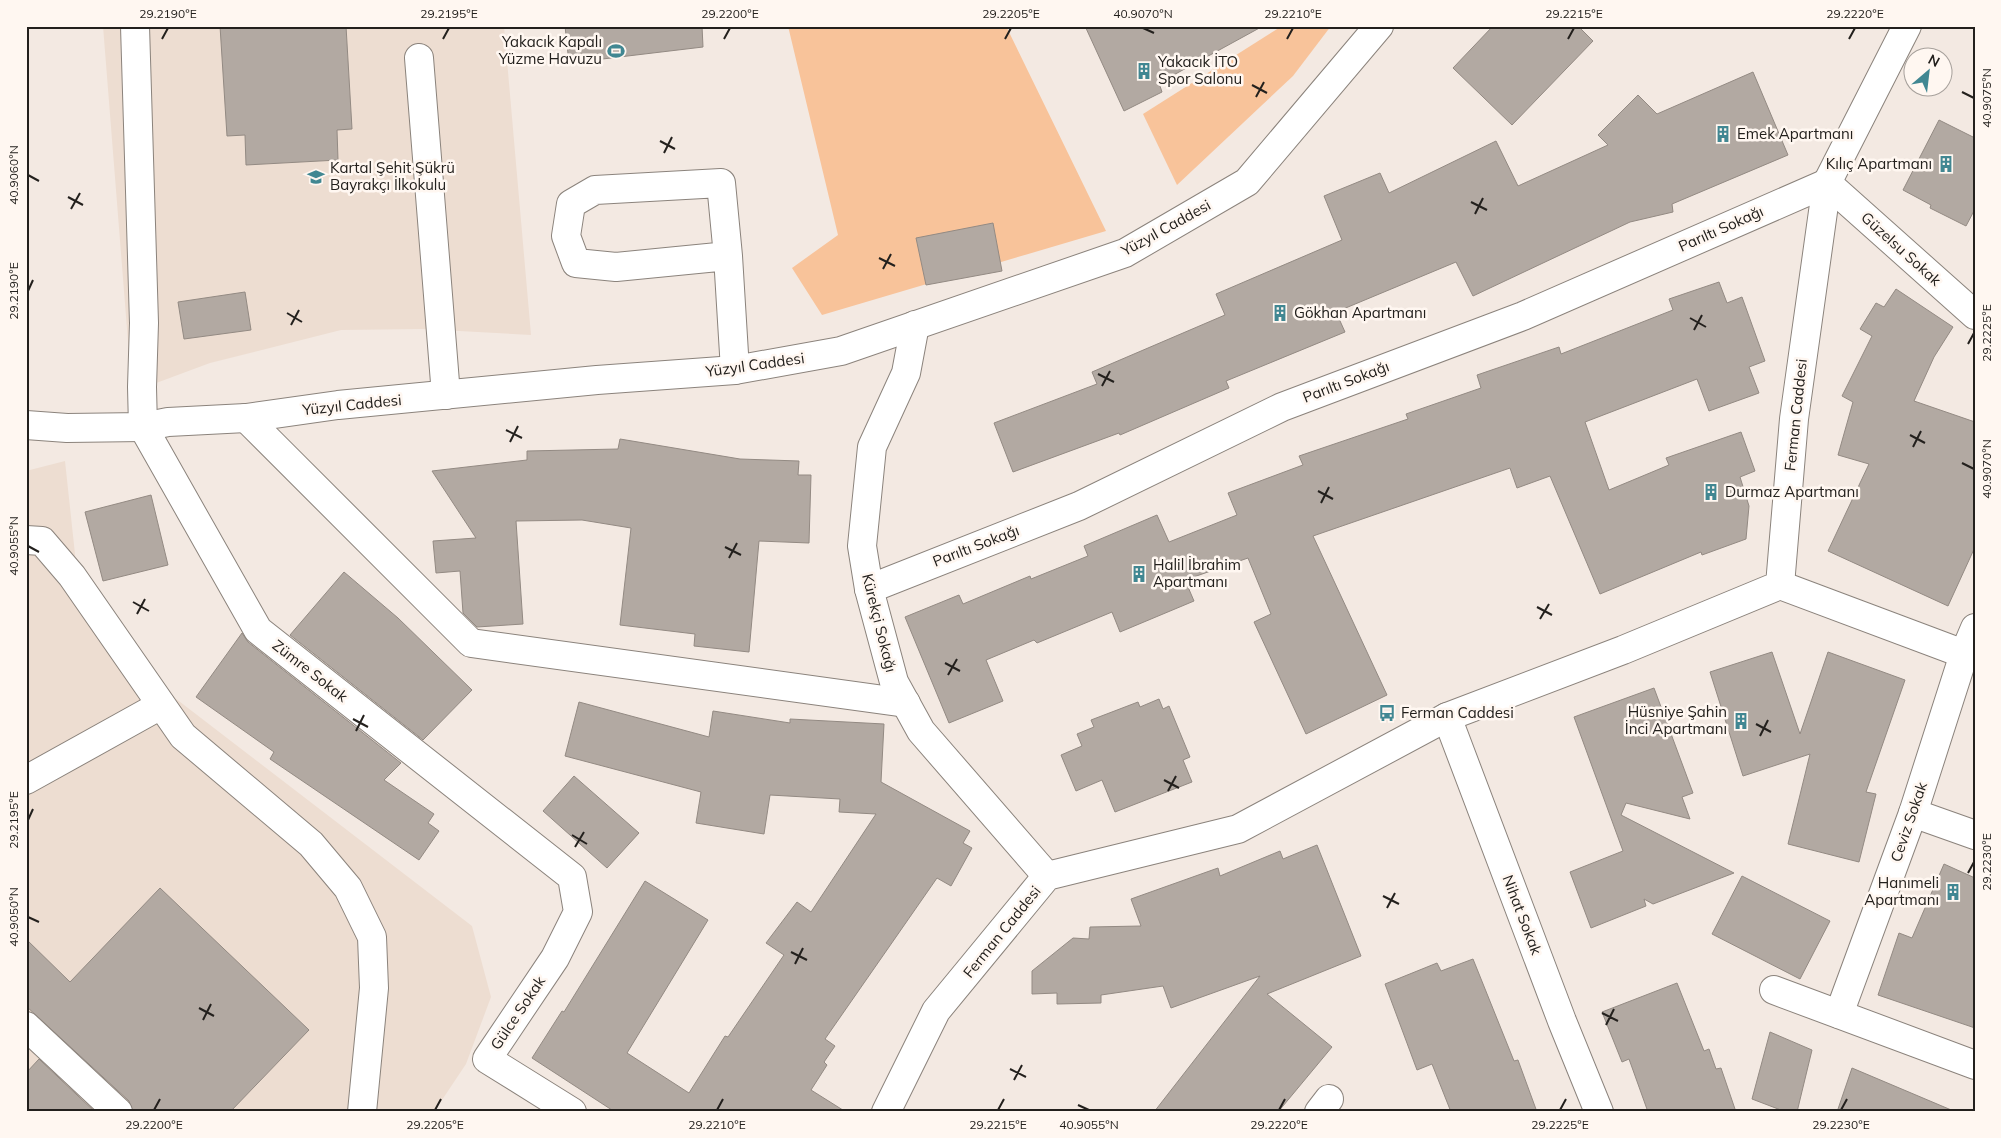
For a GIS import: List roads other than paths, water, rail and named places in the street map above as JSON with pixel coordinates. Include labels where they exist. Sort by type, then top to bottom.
[{"type":"street","points":[[135,26],[144,324],[143,427]]},
{"type":"street","name":"Yüzyıl Caddesi","points":[[26,425],[67,428],[143,427],[168,422],[246,418],[338,405],[597,380],[734,370],[841,351],[1125,253],[1247,182],[1379,26]]},
{"type":"street","name":"Ferman Caddesi","points":[[886,1112],[936,1012],[1047,876],[1238,829],[1447,717],[1623,650],[1780,585],[1794,418],[1827,183],[1907,26]]},
{"type":"street","points":[[419,58],[446,395]]},
{"type":"street","points":[[728,256],[616,268],[576,263],[566,236],[570,204],[596,190],[721,183],[728,256],[734,370]]},
{"type":"street","name":"Güzelsu Sokak","points":[[1827,183],[1975,315]]},
{"type":"street","name":"Parıltı Sokağı","points":[[869,589],[1079,506],[1282,407],[1524,316],[1827,183]]},
{"type":"street","name":"Kürekçi Sokağı","points":[[915,325],[906,374],[872,448],[862,546],[869,589],[894,682],[921,730],[1047,876]]},
{"type":"street","points":[[246,418],[471,643],[906,703]]},
{"type":"street","name":"Zümre Sokak","points":[[143,427],[258,630],[572,877],[578,912],[555,958]]},
{"type":"street","points":[[26,540],[42,540],[72,576],[182,736],[311,844],[348,888],[372,937],[374,988],[362,1112]]},
{"type":"street","points":[[1780,585],[1964,654]]},
{"type":"street","name":"Ceviz Sokak","points":[[1839,1014],[1913,813],[1964,654],[1975,628]]},
{"type":"street","points":[[26,780],[161,705]]},
{"type":"street","name":"Nihat Sokak","points":[[1447,717],[1562,1021],[1599,1112]]},
{"type":"street","points":[[1913,813],[1975,835]]},
{"type":"street","name":"Gülce Sokak","points":[[555,958],[487,1059],[572,1112]]},
{"type":"street","points":[[1774,990],[1975,1065]]},
{"type":"street","points":[[26,1026],[118,1112]]},
{"type":"place","name":"Yakacık Kapalı Yüzme Havuzu","points":[[616,51]]},
{"type":"place","name":"Yakacık İTO Spor Salonu","points":[[1144,71]]},
{"type":"place","name":"Emek Apartmanı","points":[[1723,134]]},
{"type":"place","name":"Kılıç Apartmanı","points":[[1946,164]]},
{"type":"place","name":"Kartal Şehit Şükrü Bayrakçı İlkokulu","points":[[316,177]]},
{"type":"place","name":"Gökhan Apartmanı","points":[[1280,313]]},
{"type":"place","name":"Durmaz Apartmanı","points":[[1711,492]]},
{"type":"place","name":"Halil İbrahim Apartmanı","points":[[1139,574]]},
{"type":"place","name":"Ferman Caddesi","points":[[1387,713]]},
{"type":"place","name":"Hüsniye Şahin İnci Apartmanı","points":[[1741,721]]},
{"type":"place","name":"Hanımeli Apartmanı","points":[[1953,892]]}]
